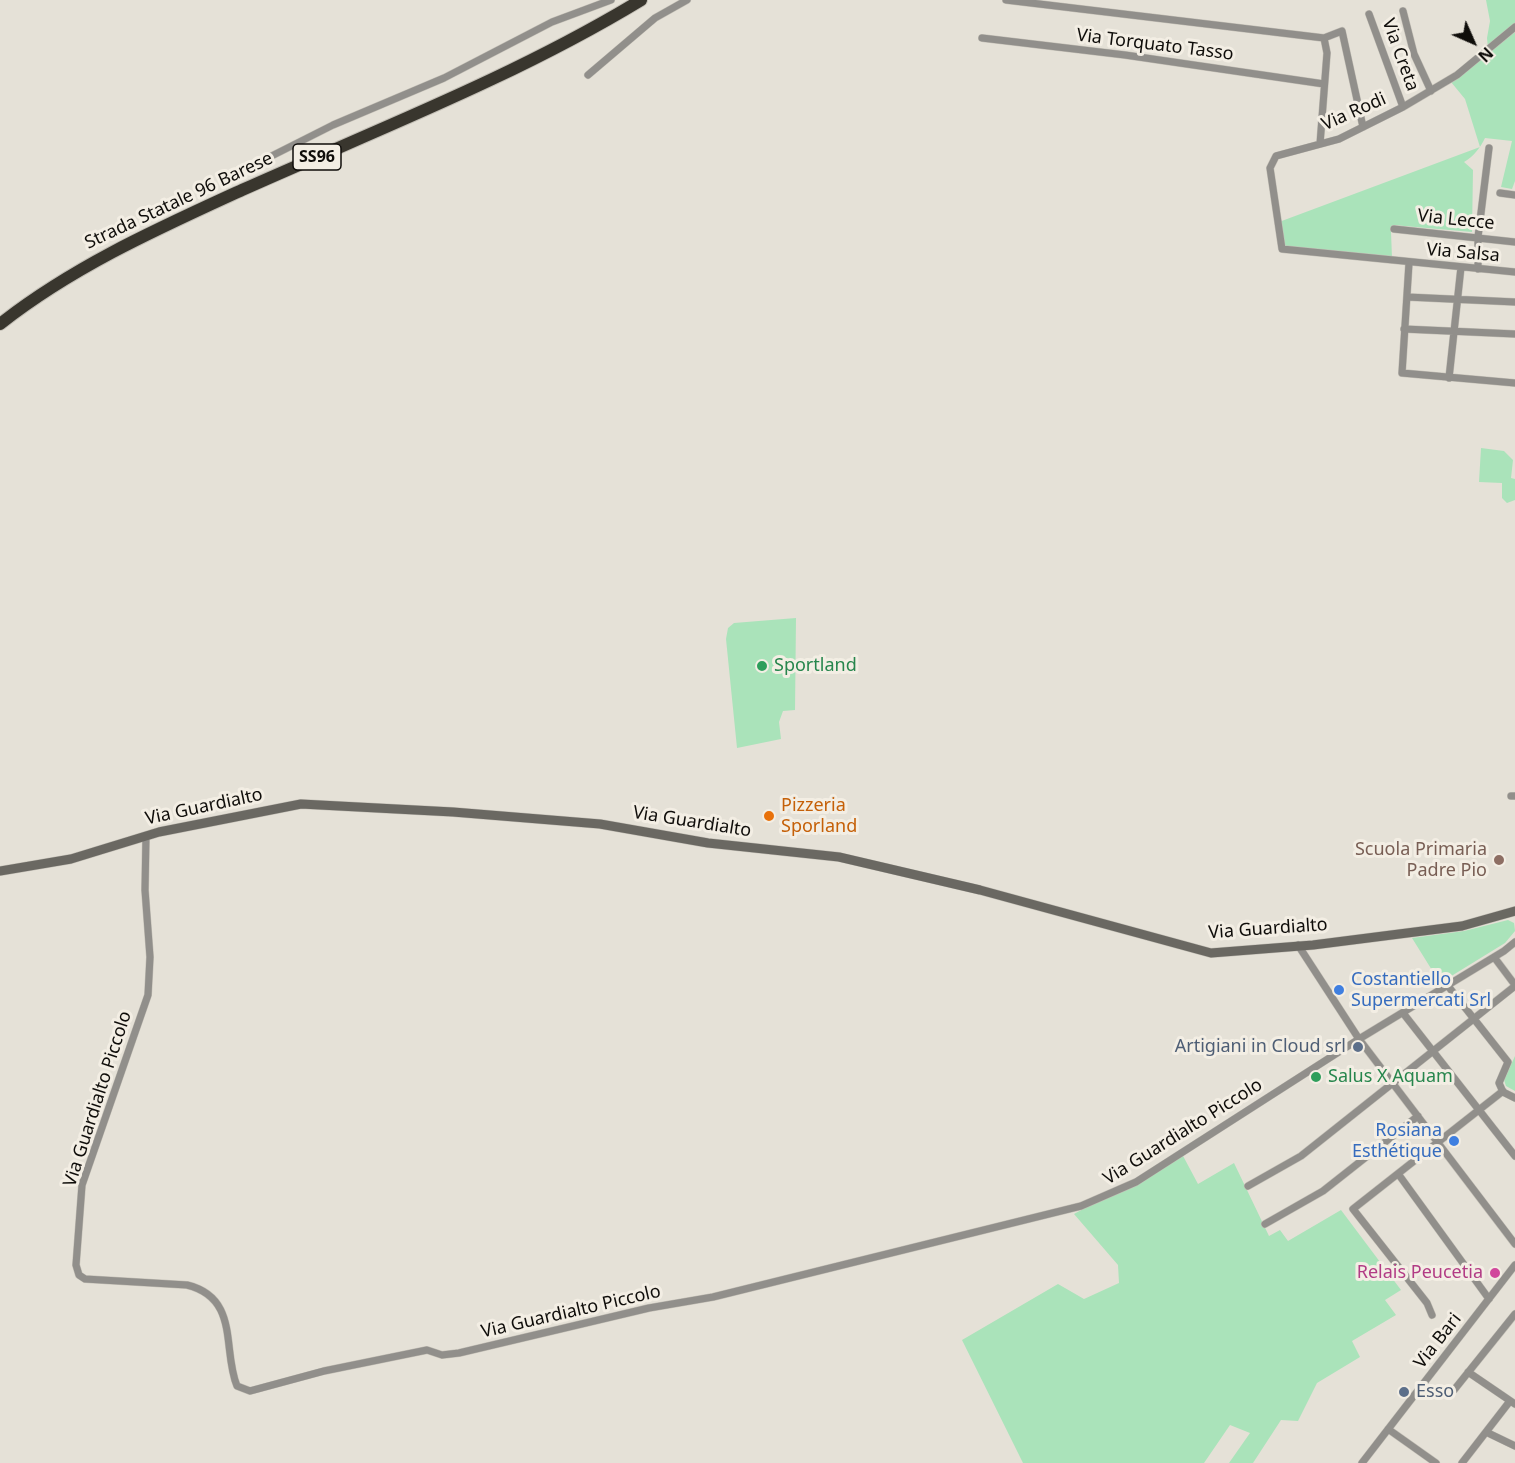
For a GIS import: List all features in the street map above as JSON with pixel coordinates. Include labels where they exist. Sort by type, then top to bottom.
[{"type":"highway","name":"Strada Statale 96 Barese","points":[[0,324],[31,300],[95,260],[480,83],[602,23],[640,0]]},
{"type":"street","points":[[226,179],[333,125],[444,78],[552,22],[611,0]]},
{"type":"street","points":[[588,75],[655,18],[687,0]]},
{"type":"street","points":[[1006,0],[1324,38],[1342,31],[1363,127]]},
{"type":"street","points":[[1403,11],[1414,54],[1431,91]]},
{"type":"street","name":"Via Creta","points":[[1369,14],[1403,107]]},
{"type":"street","name":"Via Rodi","points":[[1282,249],[1270,168],[1276,156],[1339,139],[1403,107],[1457,75],[1515,27]]},
{"type":"street","points":[[1320,144],[1327,53],[1324,38]]},
{"type":"street","name":"Via Torquato Tasso","points":[[982,39],[1136,57],[1324,84]]},
{"type":"street","points":[[1479,269],[1478,237],[1489,148]]},
{"type":"street","points":[[1500,194],[1515,195]]},
{"type":"street","name":"Via Lecce","points":[[1394,229],[1515,242]]},
{"type":"street","name":"Via Salsa","points":[[1282,249],[1515,272]]},
{"type":"street","points":[[1409,263],[1402,373],[1515,383]]},
{"type":"street","points":[[1449,378],[1461,267]]},
{"type":"street","points":[[1407,297],[1515,302]]},
{"type":"street","points":[[1404,329],[1515,334]]},
{"type":"street","name":"Via Guardialto","points":[[0,871],[70,859],[146,836],[301,804],[453,812],[600,824],[708,843],[838,857],[980,890],[1211,953],[1462,926],[1513,913]]},
{"type":"street","name":"Via Guardialto Piccolo","points":[[146,836],[147,934],[150,957],[148,995],[82,1185],[76,1265],[79,1275],[85,1279],[187,1285],[201,1288],[210,1296],[225,1321],[230,1336],[237,1386],[250,1391],[324,1371],[427,1350],[442,1355],[459,1353],[639,1310],[713,1297],[1081,1206],[1136,1182],[1515,942]]},
{"type":"street","points":[[1298,945],[1359,1039],[1515,1244]]},
{"type":"street","points":[[1248,1186],[1301,1156],[1515,986],[1494,957]]},
{"type":"street","points":[[1448,986],[1508,1062],[1499,1078],[1503,1091],[1515,1098]]},
{"type":"street","points":[[1403,1013],[1515,1156]]},
{"type":"street","points":[[1432,1315],[1427,1304],[1353,1209],[1503,1091]]},
{"type":"street","points":[[1265,1224],[1323,1191],[1418,1116]]},
{"type":"street","points":[[1399,1175],[1445,1235],[1489,1299]]},
{"type":"street","name":"Via Bari","points":[[1362,1463],[1515,1265]]},
{"type":"street","points":[[1454,1390],[1513,1319]]},
{"type":"street","points":[[1468,1372],[1511,1402]]},
{"type":"street","points":[[1462,1463],[1511,1402],[1515,1393]]},
{"type":"street","points":[[1388,1429],[1436,1463]]},
{"type":"street","points":[[1486,1432],[1515,1446]]},
{"type":"green space","points":[[1486,0],[1515,0],[1515,27],[1488,48],[1490,21]]},
{"type":"green space","points":[[1515,32],[1515,181],[1512,189],[1501,187],[1512,141],[1485,138],[1480,147],[1465,99],[1451,82]]},
{"type":"green space","points":[[1480,147],[1464,162],[1473,170],[1472,232],[1393,225],[1392,258],[1284,247],[1279,222]]},
{"type":"green space","points":[[1481,448],[1504,451],[1513,460],[1511,478],[1515,479],[1515,500],[1507,503],[1502,498],[1502,483],[1479,482]]},
{"type":"green space","name":"Sportland","points":[[796,618],[795,710],[783,711],[779,722],[781,739],[737,748],[726,639],[728,628],[734,623]]},
{"type":"green space","points":[[1508,920],[1514,923],[1515,931],[1505,943],[1440,983],[1412,938],[1464,931]]},
{"type":"green space","points":[[1515,1056],[1515,1091],[1506,1086],[1504,1080]]},
{"type":"green space","points":[[1182,1154],[1198,1184],[1234,1163],[1269,1236],[1280,1230],[1288,1241],[1341,1210],[1401,1290],[1385,1300],[1396,1315],[1352,1341],[1360,1357],[1317,1383],[1298,1421],[1281,1420],[1253,1463],[1229,1463],[1250,1433],[1230,1425],[1204,1463],[1023,1463],[962,1340],[1058,1284],[1084,1299],[1119,1283],[1118,1265],[1074,1214]]},
{"type":"place","name":"Sportland","points":[[762,666]]},
{"type":"place","name":"Pizzeria Sporland","points":[[769,816]]},
{"type":"place","name":"Scuola Primaria Padre Pio","points":[[1499,860]]},
{"type":"place","name":"Costantiello Supermercati Srl","points":[[1339,990]]},
{"type":"place","name":"Artigiani in Cloud srl","points":[[1358,1047]]},
{"type":"place","name":"Salus X Aquam","points":[[1316,1077]]},
{"type":"place","name":"Rosiana Esthétique","points":[[1454,1141]]},
{"type":"place","name":"Relais Peucetia","points":[[1495,1273]]},
{"type":"place","name":"Esso","points":[[1404,1392]]}]
